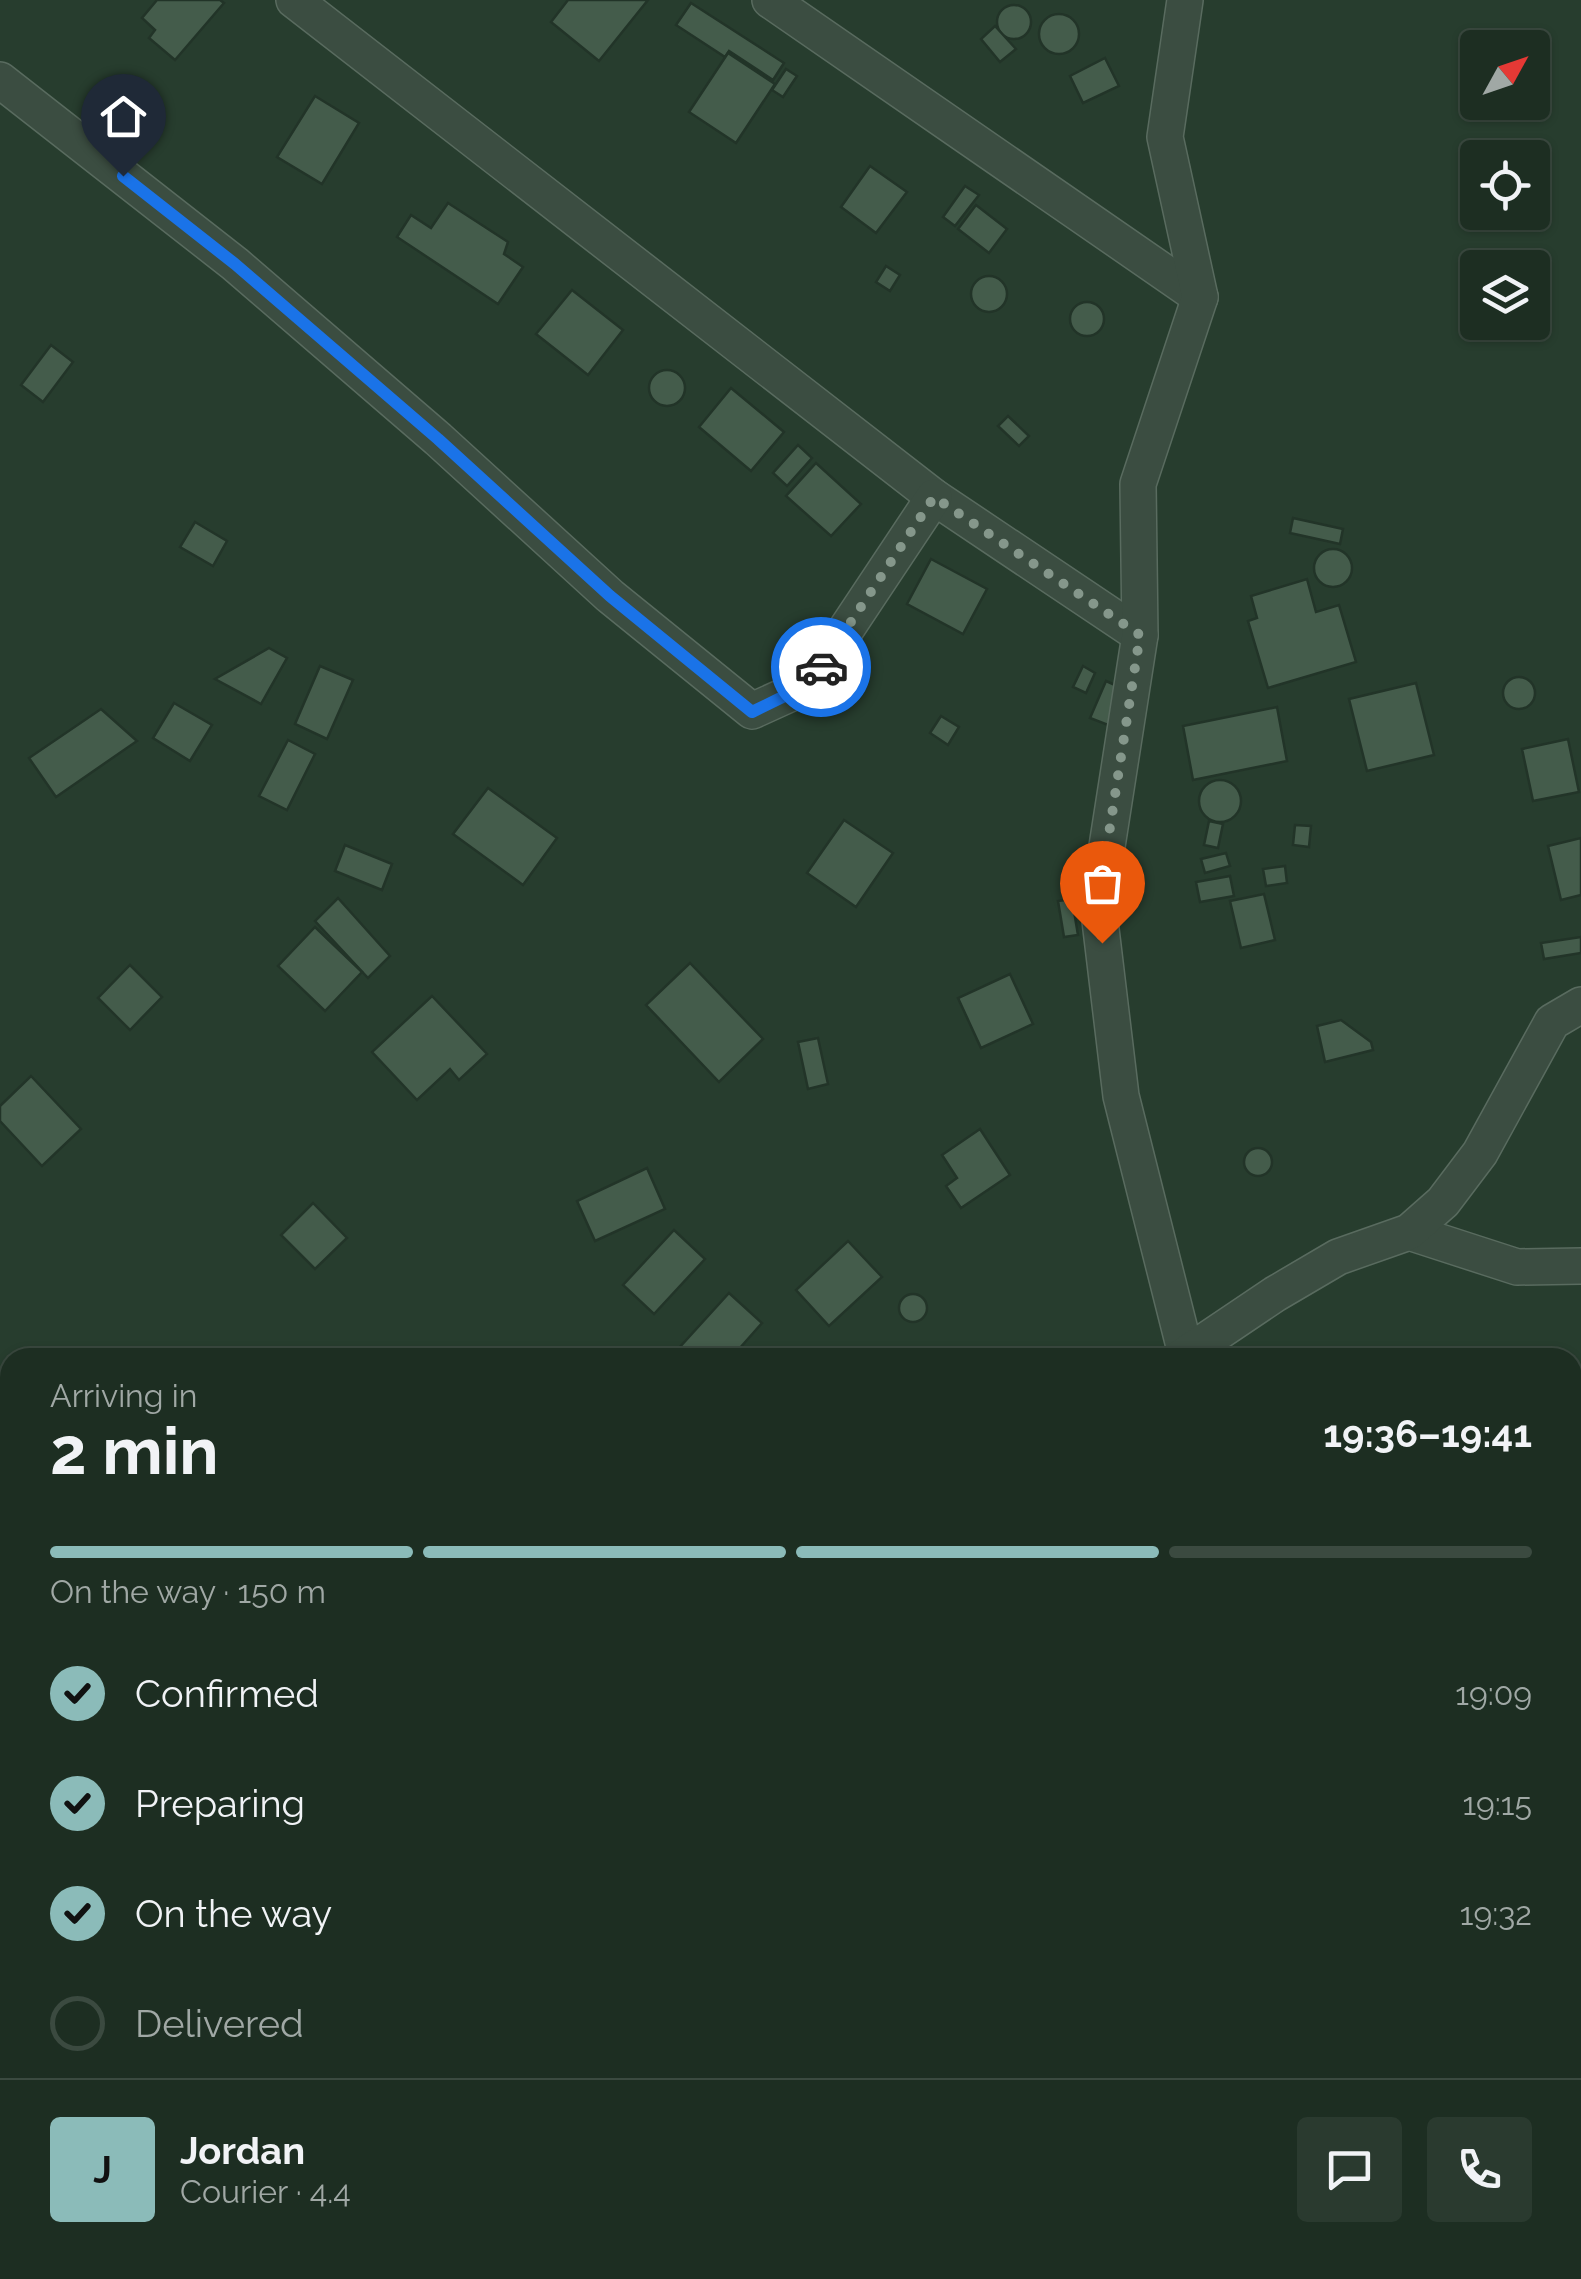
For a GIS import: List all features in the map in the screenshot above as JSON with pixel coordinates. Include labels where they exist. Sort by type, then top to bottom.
[{"type":"street","points":[[294,0],[934,497],[1140,635]]},
{"type":"street","points":[[770,0],[1200,297]]},
{"type":"street","points":[[1182,1348],[1121,1096],[1098,904],[1140,635],[1138,484],[1200,297],[1165,137],[1185,0]]},
{"type":"street","points":[[0,80],[235,264],[438,439],[610,596],[752,712],[809,684],[934,497]]},
{"type":"street","points":[[1197,1348],[1338,1256],[1409,1232],[1443,1202],[1480,1152],[1552,1022],[1581,1005]]},
{"type":"street","points":[[1409,1232],[1517,1267],[1581,1266]]},
{"type":"building","points":[[157,0],[224,3],[175,60],[149,38],[155,30],[142,18]]},
{"type":"building","points":[[568,0],[648,0],[599,61],[551,22]]},
{"type":"building","points":[[691,3],[784,63],[773,80],[729,51],[725,57],[676,25]]},
{"type":"building","points":[[1014,5],[1026,10],[1031,22],[1026,34],[1014,39],[1002,34],[997,22],[1002,10]]},
{"type":"building","points":[[1059,14],[1073,20],[1079,34],[1073,48],[1059,54],[1045,48],[1039,34],[1045,20]]},
{"type":"building","points":[[995,26],[1016,49],[1000,62],[981,39]]},
{"type":"building","points":[[728,53],[775,84],[736,143],[689,112]]},
{"type":"building","points":[[1105,58],[1119,86],[1083,103],[1070,76]]},
{"type":"building","points":[[786,69],[797,76],[783,97],[772,90]]},
{"type":"building","points":[[315,96],[359,123],[322,184],[277,157]]},
{"type":"building","points":[[870,166],[907,192],[876,233],[841,207]]},
{"type":"building","points":[[965,186],[979,195],[955,226],[943,217]]},
{"type":"building","points":[[448,203],[508,242],[504,254],[523,267],[498,304],[397,237],[411,215],[431,228]]},
{"type":"building","points":[[976,205],[1007,229],[989,253],[958,229]]},
{"type":"building","points":[[886,266],[900,275],[890,291],[876,282]]},
{"type":"building","points":[[989,276],[1002,281],[1007,294],[1002,307],[989,312],[976,307],[971,294],[976,281]]},
{"type":"building","points":[[572,290],[623,330],[588,375],[536,334]]},
{"type":"building","points":[[1087,302],[1099,307],[1104,319],[1099,331],[1087,336],[1075,331],[1070,319],[1075,307]]},
{"type":"building","points":[[51,345],[73,362],[43,402],[21,385]]},
{"type":"building","points":[[667,370],[680,375],[685,388],[680,401],[667,406],[654,401],[649,388],[654,375]]},
{"type":"building","points":[[731,388],[784,432],[751,471],[699,427]]},
{"type":"building","points":[[1008,416],[1029,436],[1019,446],[998,426]]},
{"type":"building","points":[[798,445],[812,458],[787,486],[773,473]]},
{"type":"building","points":[[816,463],[861,504],[831,536],[786,496]]},
{"type":"building","points":[[1293,518],[1343,529],[1340,544],[1290,533]]},
{"type":"building","points":[[195,522],[227,541],[213,566],[180,547]]},
{"type":"building","points":[[1333,549],[1347,554],[1352,568],[1347,582],[1333,587],[1319,582],[1314,568],[1319,554]]},
{"type":"building","points":[[931,559],[987,589],[963,634],[907,604]]},
{"type":"building","points":[[1307,579],[1316,612],[1339,605],[1356,662],[1268,688],[1248,621],[1257,618],[1251,596]]},
{"type":"building","points":[[269,648],[287,658],[261,704],[215,679]]},
{"type":"building","points":[[320,666],[353,680],[327,739],[295,724]]},
{"type":"building","points":[[1083,666],[1095,673],[1086,693],[1073,687]]},
{"type":"building","points":[[1519,677],[1531,681],[1535,693],[1531,705],[1519,709],[1507,705],[1503,693],[1507,681]]},
{"type":"building","points":[[1106,681],[1124,689],[1108,725],[1090,718]]},
{"type":"building","points":[[1416,683],[1434,755],[1367,771],[1349,699]]},
{"type":"building","points":[[174,703],[212,725],[190,761],[153,738]]},
{"type":"building","points":[[1277,707],[1287,761],[1193,780],[1183,726]]},
{"type":"building","points":[[101,709],[137,741],[56,797],[29,758]]},
{"type":"building","points":[[941,716],[959,727],[948,745],[930,733]]},
{"type":"building","points":[[1568,739],[1579,792],[1533,801],[1522,749]]},
{"type":"building","points":[[288,740],[315,754],[287,810],[259,796]]},
{"type":"building","points":[[1220,780],[1235,786],[1241,801],[1235,816],[1220,822],[1205,816],[1199,801],[1205,786]]},
{"type":"building","points":[[488,788],[557,838],[523,885],[453,834]]},
{"type":"building","points":[[844,820],[893,853],[856,907],[807,873]]},
{"type":"building","points":[[1209,821],[1223,824],[1218,848],[1204,845]]},
{"type":"building","points":[[1295,825],[1311,826],[1309,847],[1293,845]]},
{"type":"building","points":[[1581,838],[1581,895],[1561,900],[1548,846]]},
{"type":"building","points":[[345,845],[392,864],[382,890],[335,871]]},
{"type":"building","points":[[1226,853],[1230,866],[1205,873],[1201,859]]},
{"type":"building","points":[[1285,866],[1287,883],[1266,886],[1263,869]]},
{"type":"building","points":[[1230,876],[1234,896],[1200,902],[1196,882]]},
{"type":"building","points":[[1264,894],[1275,940],[1241,948],[1230,901]]},
{"type":"building","points":[[338,898],[390,956],[368,978],[315,921]]},
{"type":"building","points":[[1072,899],[1078,935],[1064,937],[1058,901]]},
{"type":"building","points":[[315,927],[362,972],[325,1011],[278,966]]},
{"type":"building","points":[[1581,937],[1581,953],[1544,959],[1541,943]]},
{"type":"building","points":[[690,963],[763,1039],[719,1082],[646,1005]]},
{"type":"building","points":[[130,965],[162,997],[130,1030],[98,998]]},
{"type":"building","points":[[1010,974],[1033,1024],[981,1048],[958,998]]},
{"type":"building","points":[[432,996],[487,1054],[459,1080],[450,1069],[417,1100],[372,1052]]},
{"type":"building","points":[[1341,1020],[1371,1042],[1373,1050],[1325,1062],[1317,1026]]},
{"type":"building","points":[[818,1038],[828,1084],[808,1089],[798,1042]]},
{"type":"building","points":[[31,1076],[81,1129],[42,1166],[0,1121],[0,1106]]},
{"type":"building","points":[[980,1129],[1010,1175],[961,1208],[946,1186],[957,1178],[942,1155]]},
{"type":"building","points":[[1258,1148],[1268,1152],[1272,1162],[1268,1172],[1258,1176],[1248,1172],[1244,1162],[1248,1152]]},
{"type":"building","points":[[647,1168],[665,1209],[595,1241],[577,1201]]},
{"type":"building","points":[[313,1203],[347,1238],[315,1269],[281,1235]]},
{"type":"building","points":[[674,1230],[705,1259],[654,1314],[623,1285]]},
{"type":"building","points":[[848,1241],[882,1277],[829,1326],[796,1290]]},
{"type":"building","points":[[729,1293],[762,1323],[740,1348],[679,1348]]},
{"type":"building","points":[[913,1294],[923,1298],[927,1308],[923,1318],[913,1322],[903,1318],[899,1308],[903,1298]]},
{"type":"way so far","points":[[821,667],[934,497],[1140,635],[1098,904],[1102,943]]},
{"type":"route","points":[[123,176],[235,264],[438,439],[610,596],[752,712],[809,684],[821,667]]}]
